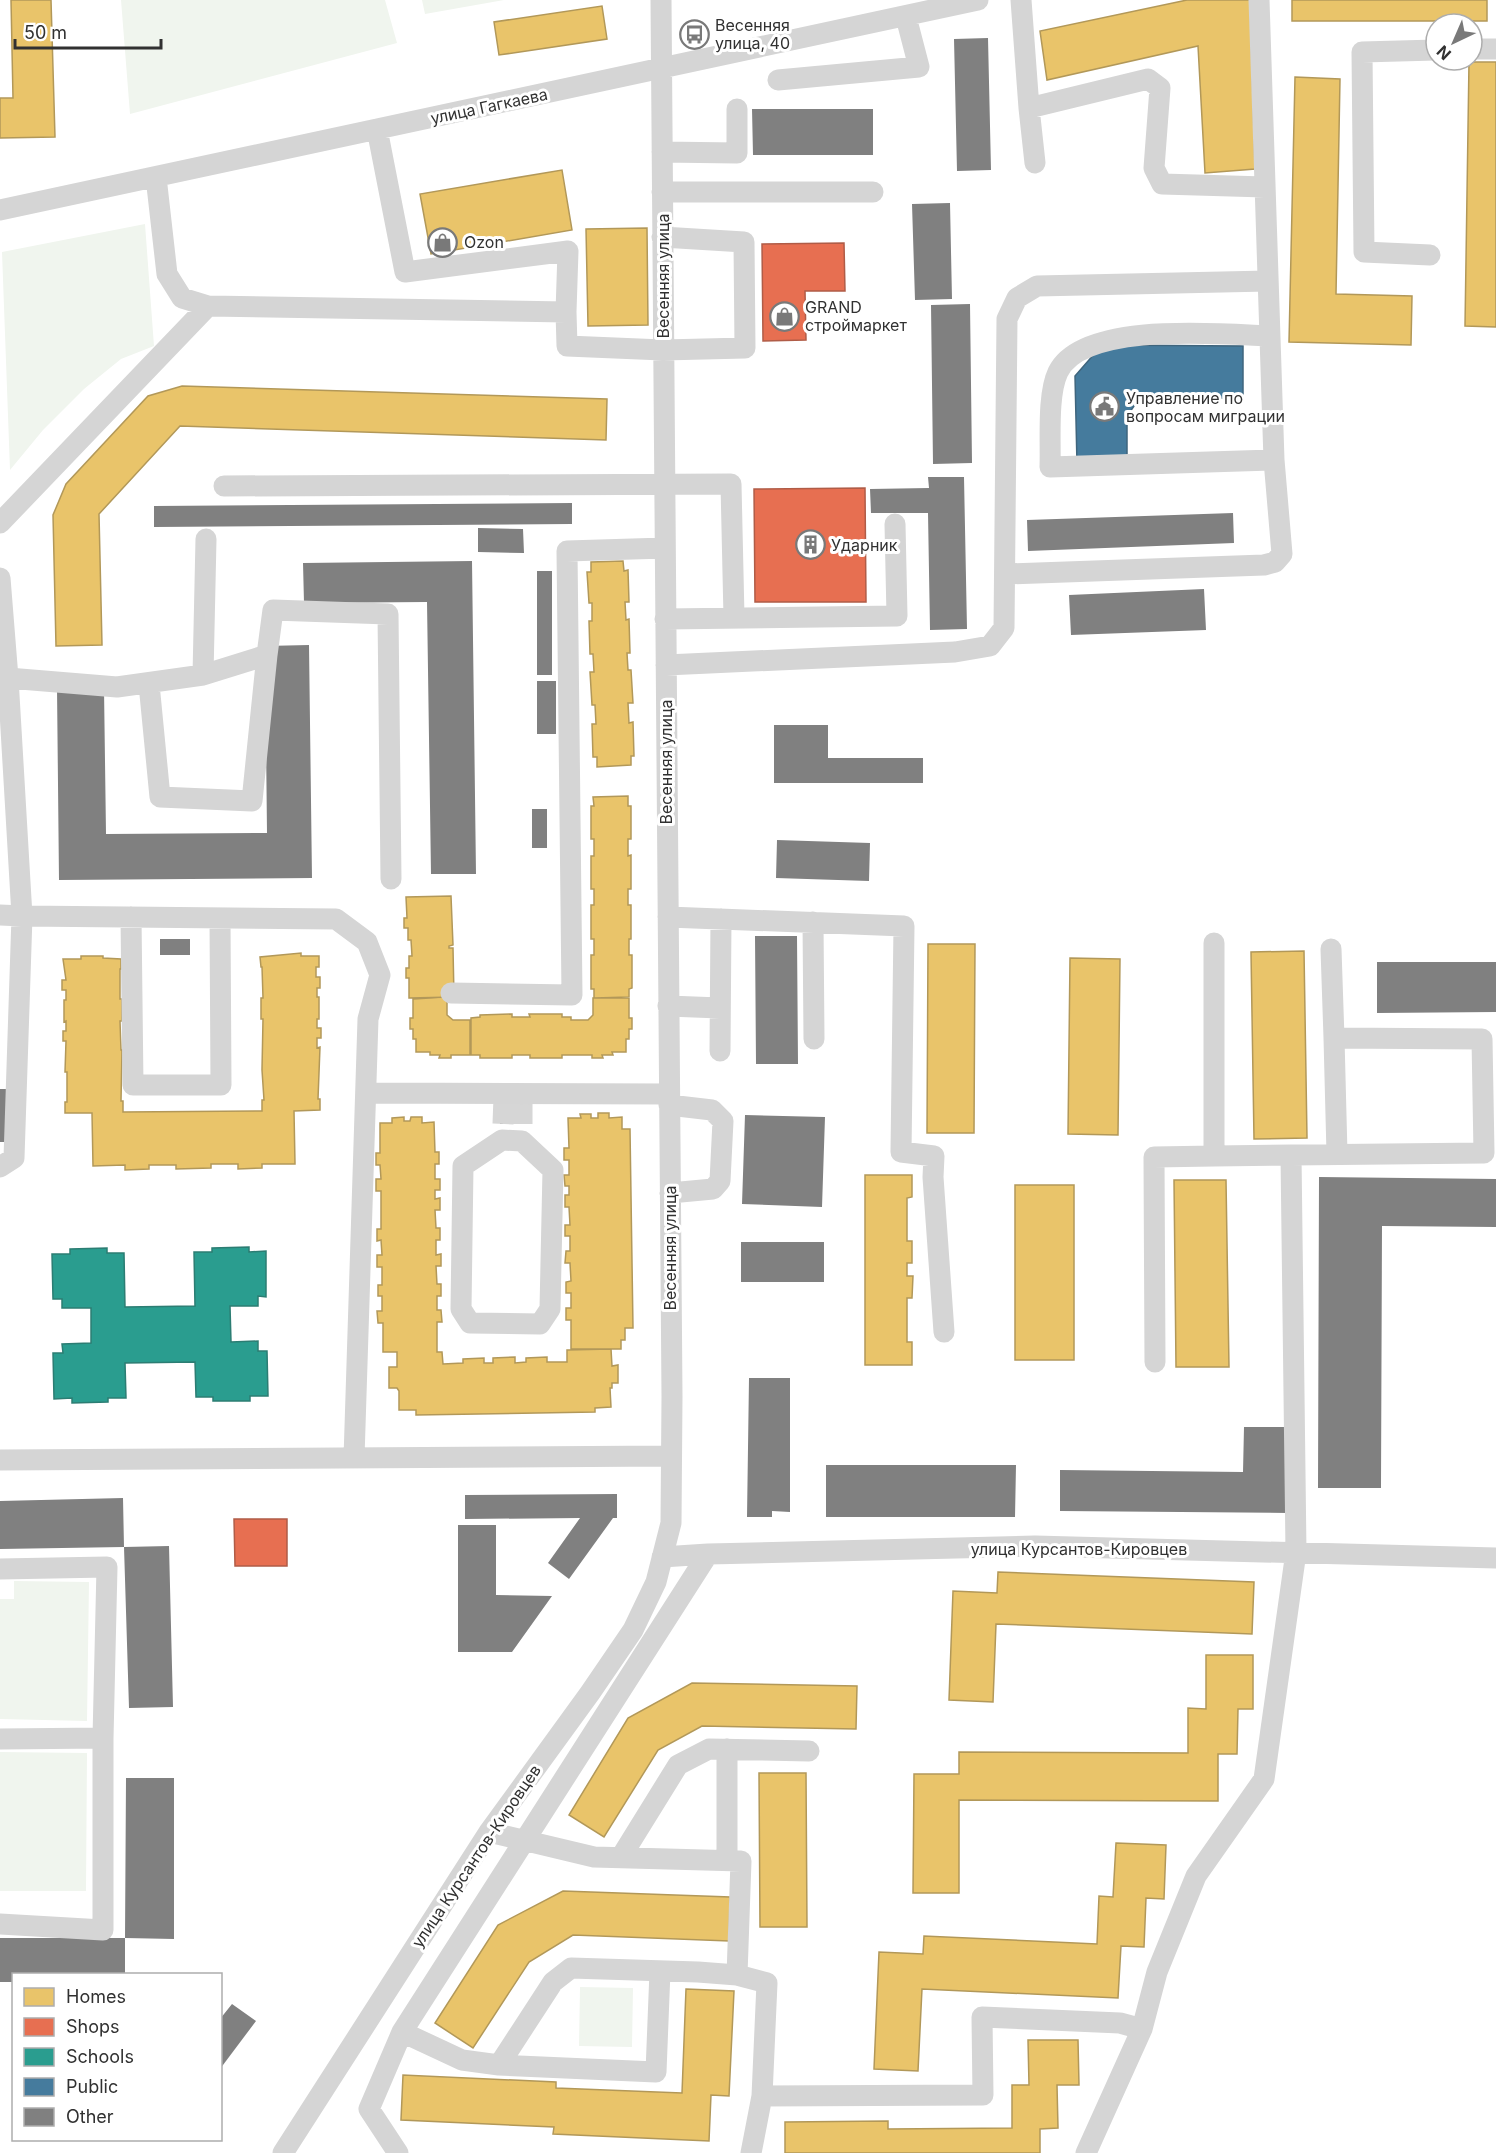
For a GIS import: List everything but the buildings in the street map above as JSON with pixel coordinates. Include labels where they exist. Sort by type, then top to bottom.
[{"type":"street","name":"улица Гагкаева","points":[[0,210],[978,0]]},
{"type":"street","points":[[1021,0],[1035,162]]},
{"type":"street","points":[[1006,574],[1264,565],[1275,562],[1282,554],[1274,460],[1259,0]]},
{"type":"street","name":"Весенняя улица","points":[[661,1],[671,1523]]},
{"type":"street","points":[[778,80],[919,67],[906,17]]},
{"type":"street","points":[[1424,50],[1362,52],[1364,252],[1430,255]]},
{"type":"street","points":[[1029,108],[1148,79],[1160,88],[1154,168],[1162,184],[1265,188]]},
{"type":"street","points":[[662,152],[737,153],[737,109]]},
{"type":"street","points":[[378,129],[405,272],[568,251],[567,346],[663,350],[745,348],[744,242],[662,237]]},
{"type":"street","points":[[156,177],[167,274],[182,298],[208,306],[566,312]]},
{"type":"street","points":[[662,192],[873,192]]},
{"type":"street","points":[[666,665],[955,652],[990,646],[1004,628],[1007,319],[1017,298],[1037,286],[1268,281]]},
{"type":"street","points":[[0,523],[208,306]]},
{"type":"street","points":[[1270,336],[1188,333],[1125,336],[1087,347],[1068,358],[1059,370],[1052,387],[1050,467],[1274,460]]},
{"type":"street","points":[[224,486],[731,484],[734,617]]},
{"type":"street","points":[[665,619],[897,616],[895,524]]},
{"type":"street","points":[[203,675],[206,539]]},
{"type":"street","points":[[451,993],[572,995],[567,552],[665,548]]},
{"type":"street","points":[[0,578],[22,916],[14,1158],[0,1167]]},
{"type":"street","points":[[149,684],[160,797],[252,801],[273,610],[388,614],[391,879]]},
{"type":"street","points":[[8,678],[117,687],[203,675],[267,655]]},
{"type":"street","points":[[0,915],[336,919],[367,942],[380,975],[368,1019],[354,1458]]},
{"type":"street","points":[[131,917],[133,1085],[221,1085],[220,918]]},
{"type":"street","points":[[668,917],[904,926],[901,1152],[934,1156],[933,1177],[944,1332]]},
{"type":"street","points":[[720,1051],[721,919]]},
{"type":"street","points":[[813,922],[814,1039]]},
{"type":"street","points":[[1214,944],[1214,1156]]},
{"type":"street","points":[[1331,949],[1337,1154]]},
{"type":"street","points":[[668,1006],[720,1008]]},
{"type":"street","points":[[1155,1362],[1154,1157],[1484,1153],[1482,1039],[1334,1038]]},
{"type":"street","points":[[366,1093],[669,1100],[712,1110],[723,1121],[720,1181],[713,1189],[670,1193]]},
{"type":"street","points":[[512,1132],[553,1170],[550,1309],[540,1324],[471,1323],[461,1309],[463,1166],[512,1132]]},
{"type":"street","points":[[1086,2153],[1142,2029],[1157,1972],[1196,1876],[1263,1779],[1296,1552],[1291,1155]]},
{"type":"street","points":[[0,1460],[671,1456]]},
{"type":"street","name":"улица Курсантов-Кировцев","points":[[283,2153],[489,1832],[633,1630],[656,1582],[671,1523]]},
{"type":"street","name":"улица Курсантов-Кировцев","points":[[662,1557],[1035,1546],[1496,1558]]},
{"type":"street","points":[[398,2153],[369,2109],[402,2032],[708,1554]]},
{"type":"street","points":[[0,1569],[107,1567],[103,1930],[0,1924]]},
{"type":"street","points":[[0,1739],[104,1738]]},
{"type":"street","points":[[621,1857],[678,1765],[709,1749],[809,1751]]},
{"type":"street","points":[[727,1749],[727,1861]]},
{"type":"street","points":[[489,1832],[594,1857],[741,1861],[737,1975]]},
{"type":"street","points":[[499,2065],[553,1982],[571,1968],[737,1975],[767,1983],[762,2096],[751,2153]]},
{"type":"street","points":[[402,2032],[462,2060],[499,2065],[656,2072],[660,1971]]},
{"type":"street","points":[[762,2096],[983,2095],[982,2017],[1120,2023],[1142,2029]]},
{"type":"shaded area","points":[[121,0],[385,0],[397,43],[130,114]]},
{"type":"shaded area","points":[[422,0],[504,0],[425,14]]},
{"type":"shaded area","points":[[145,224],[154,346],[121,359],[84,389],[43,430],[10,470],[2,252]]},
{"type":"shaded area","points":[[14,1581],[89,1582],[87,1721],[0,1719],[0,1599],[14,1599]]},
{"type":"shaded area","points":[[0,1752],[87,1753],[86,1891],[0,1891]]},
{"type":"shaded area","points":[[580,1987],[633,1988],[632,2047],[579,2046]]},
{"type":"tunnel","points":[[503,1124],[504,1097]]},
{"type":"tunnel","points":[[522,1098],[522,1124]]},
{"type":"place","name":"Весенняя улица, 40","points":[[694,34]]},
{"type":"place","name":"Ozon","points":[[443,242]]},
{"type":"place","name":"GRAND строймаркет","points":[[784,316]]},
{"type":"place","name":"Управление по вопросам миграции","points":[[1105,407]]},
{"type":"place","name":"Ударник","points":[[810,545]]}]
